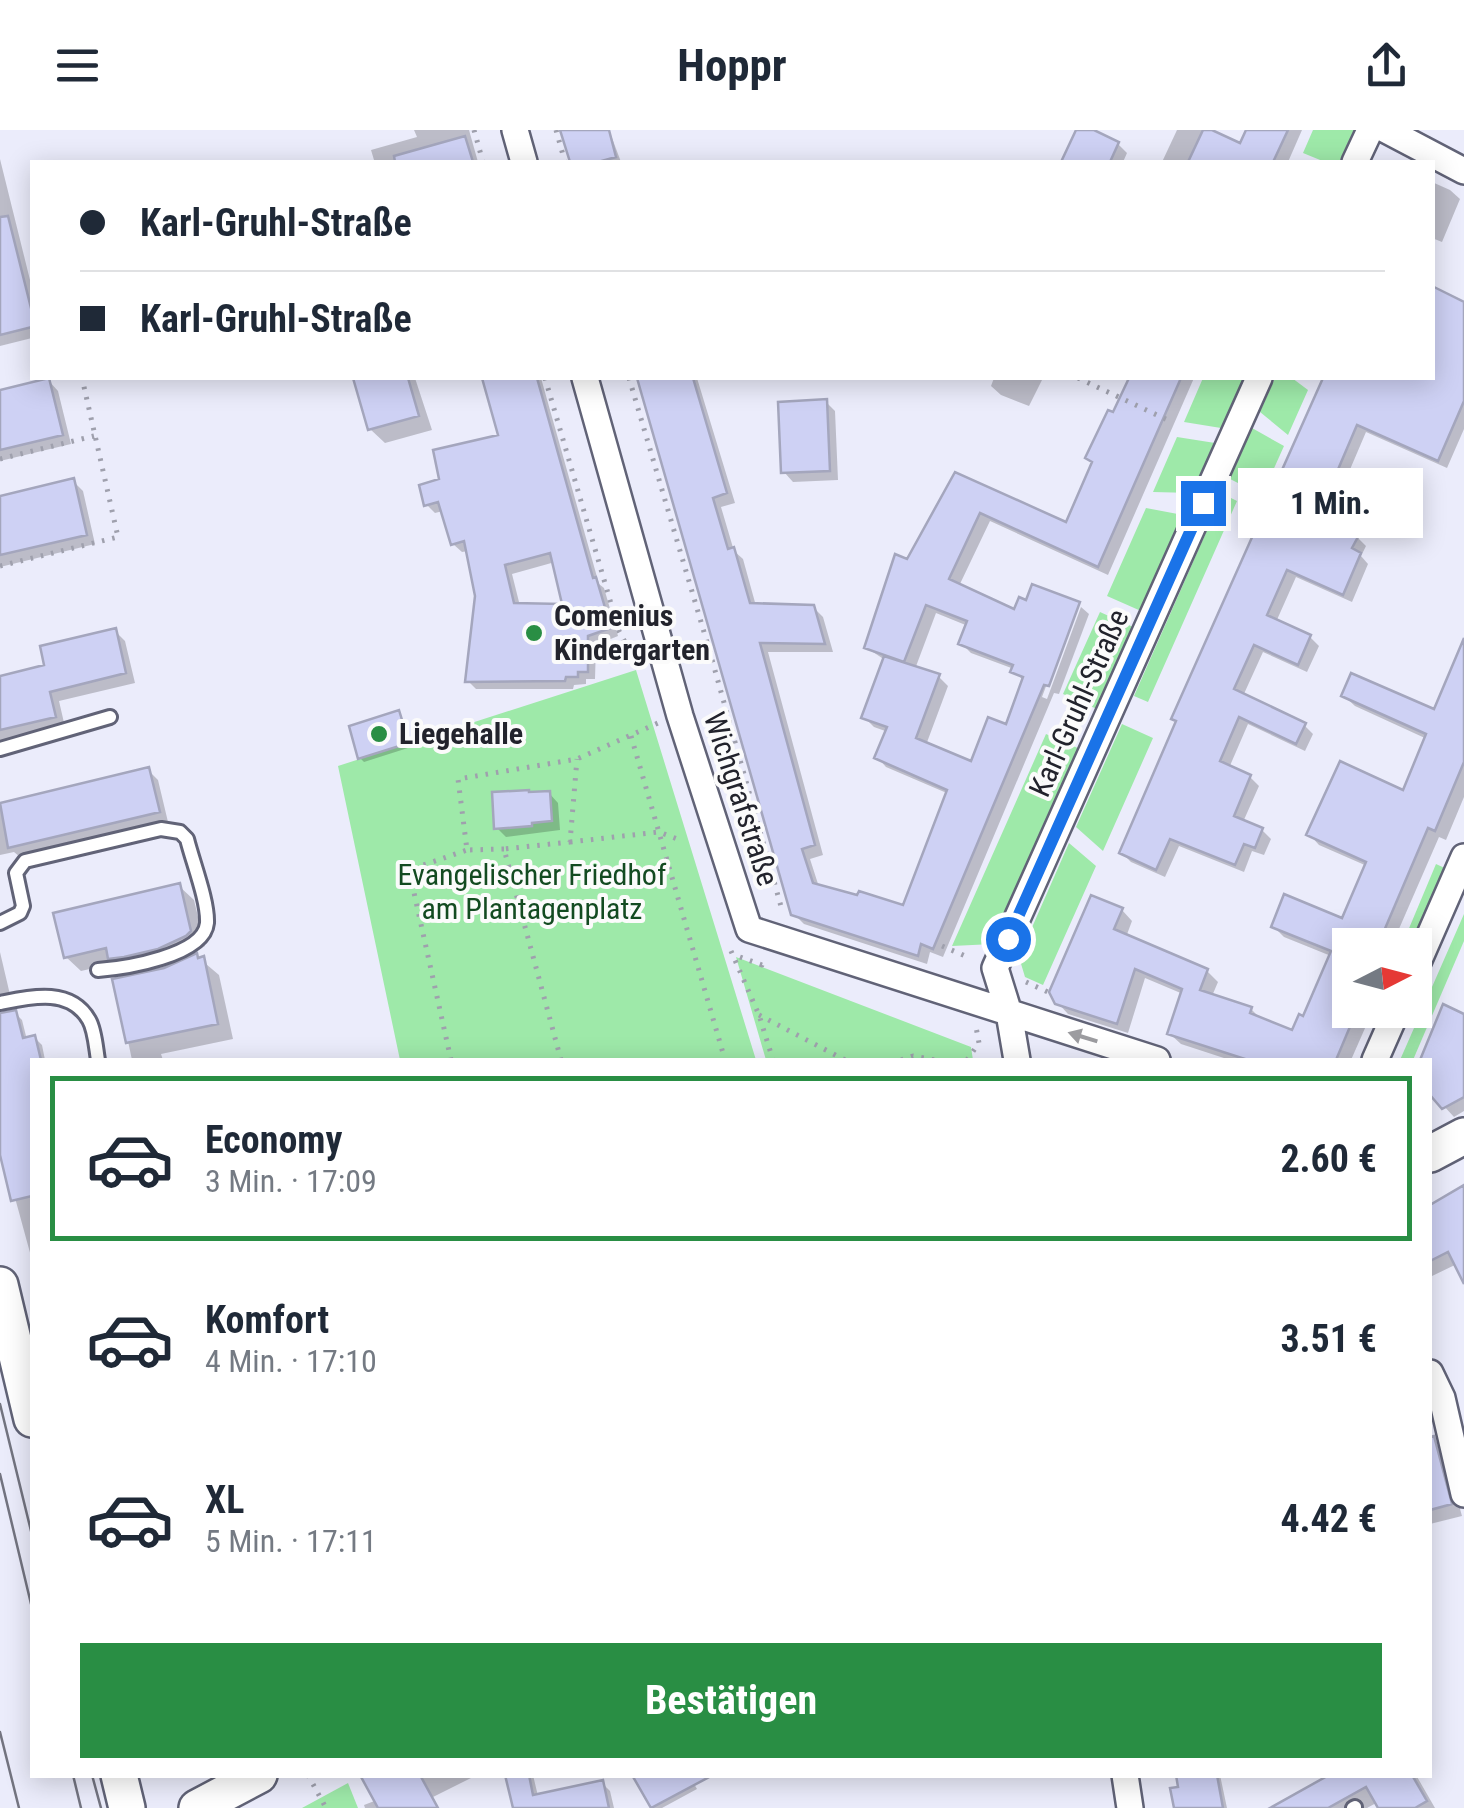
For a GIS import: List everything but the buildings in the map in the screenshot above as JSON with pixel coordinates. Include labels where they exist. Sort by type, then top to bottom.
[{"type":"street","points":[[515,130],[523,160]]},
{"type":"street","points":[[1356,160],[1370,130]]},
{"type":"street","points":[[1386,130],[1464,170]]},
{"type":"street","name":"Wichgrafstraße","points":[[586,380],[680,716],[749,929],[771,937]]},
{"type":"street","name":"Karl-Gruhl-Straße","points":[[1016,1058],[1010,1014],[995,968],[1259,380]]},
{"type":"street","points":[[1432,930],[1464,857]]},
{"type":"street","points":[[771,937],[1150,1058]]},
{"type":"street","points":[[1376,1058],[1389,1028]]},
{"type":"street","points":[[1432,1153],[1464,1136]]},
{"type":"street","points":[[0,1285],[30,1411]]},
{"type":"street","points":[[1432,1377],[1442,1398],[1464,1494]]},
{"type":"street","points":[[120,1778],[127,1808]]},
{"type":"street","points":[[196,1808],[252,1778]]},
{"type":"street","points":[[1125,1778],[1130,1808]]},
{"type":"lane","points":[[0,749],[110,718]]},
{"type":"lane","points":[[0,922],[14,918],[23,906],[16,873],[25,861],[161,829],[180,832],[187,840],[206,914],[201,940],[183,950],[98,970]]},
{"type":"lane","points":[[0,1003],[34,996],[70,1002],[89,1020],[98,1058]]},
{"type":"path","points":[[474,130],[482,160]]},
{"type":"path","points":[[556,130],[564,160]]},
{"type":"path","points":[[0,566],[118,537],[82,380]]},
{"type":"path","points":[[630,380],[710,649],[785,921],[771,937]]},
{"type":"path","points":[[1082,380],[1172,422]]},
{"type":"path","points":[[0,459],[95,436]]},
{"type":"path","points":[[467,850],[458,779],[577,759],[680,716]]},
{"type":"path","points":[[631,736],[724,1058]]},
{"type":"path","points":[[570,842],[577,759]]},
{"type":"path","points":[[451,1058],[409,870],[467,850],[659,832],[680,840]]},
{"type":"path","points":[[504,848],[560,1058]]},
{"type":"path","points":[[733,954],[771,1058]]},
{"type":"path","points":[[758,1014],[840,1058]]},
{"type":"path","points":[[968,1058],[978,1044]]},
{"type":"path","points":[[310,1778],[326,1808]]},
{"type":"green space","points":[[1313,130],[1354,130],[1340,160],[1320,160],[1303,153]]},
{"type":"green space","points":[[1202,380],[1243,380],[1221,428],[1184,422]]},
{"type":"green space","points":[[1274,380],[1295,380],[1308,390],[1288,435],[1260,412]]},
{"type":"green space","points":[[1252,428],[1284,446],[1262,495],[1230,479]]},
{"type":"green space","points":[[1177,437],[1215,443],[1193,493],[1153,492]]},
{"type":"green space","points":[[1223,494],[1237,501],[1148,702],[1134,696]]},
{"type":"green space","points":[[1146,508],[1183,515],[1141,611],[1107,596]]},
{"type":"green space","points":[[1100,612],[1133,627],[1097,709],[1063,694]]},
{"type":"green space","name":"Evangelischer Friedhof am Plantagenplatz","points":[[636,670],[755,1058],[400,1058],[338,766]]},
{"type":"green space","points":[[1122,724],[1153,738],[1103,851],[1076,827]]},
{"type":"green space","points":[[1046,734],[1080,749],[993,944],[952,946]]},
{"type":"green space","points":[[1069,843],[1096,866],[1043,985],[1025,977],[1019,957]]},
{"type":"green space","points":[[1436,864],[1449,870],[1444,892],[1433,895],[1418,928],[1409,928]]},
{"type":"green space","points":[[1464,914],[1464,941],[1432,1016],[1432,987]]},
{"type":"green space","points":[[736,957],[971,1047],[973,1058],[765,1058]]},
{"type":"green space","points":[[1414,1028],[1427,1028],[1414,1058],[1401,1058]]},
{"type":"green space","points":[[348,1783],[358,1808],[302,1808]]},
{"type":"tram line","points":[[0,1404],[30,1527]]},
{"type":"tram line","points":[[0,1474],[30,1600]]},
{"type":"tram line","points":[[0,1732],[19,1808]]},
{"type":"tram line","points":[[74,1778],[81,1808]]},
{"type":"tram line","points":[[93,1778],[101,1808]]},
{"type":"place","name":"Comenius Kindergarten","points":[[534,633]]},
{"type":"place","name":"Liegehalle","points":[[379,734]]},
{"type":"route","points":[[1008,939],[1203,503]]}]
